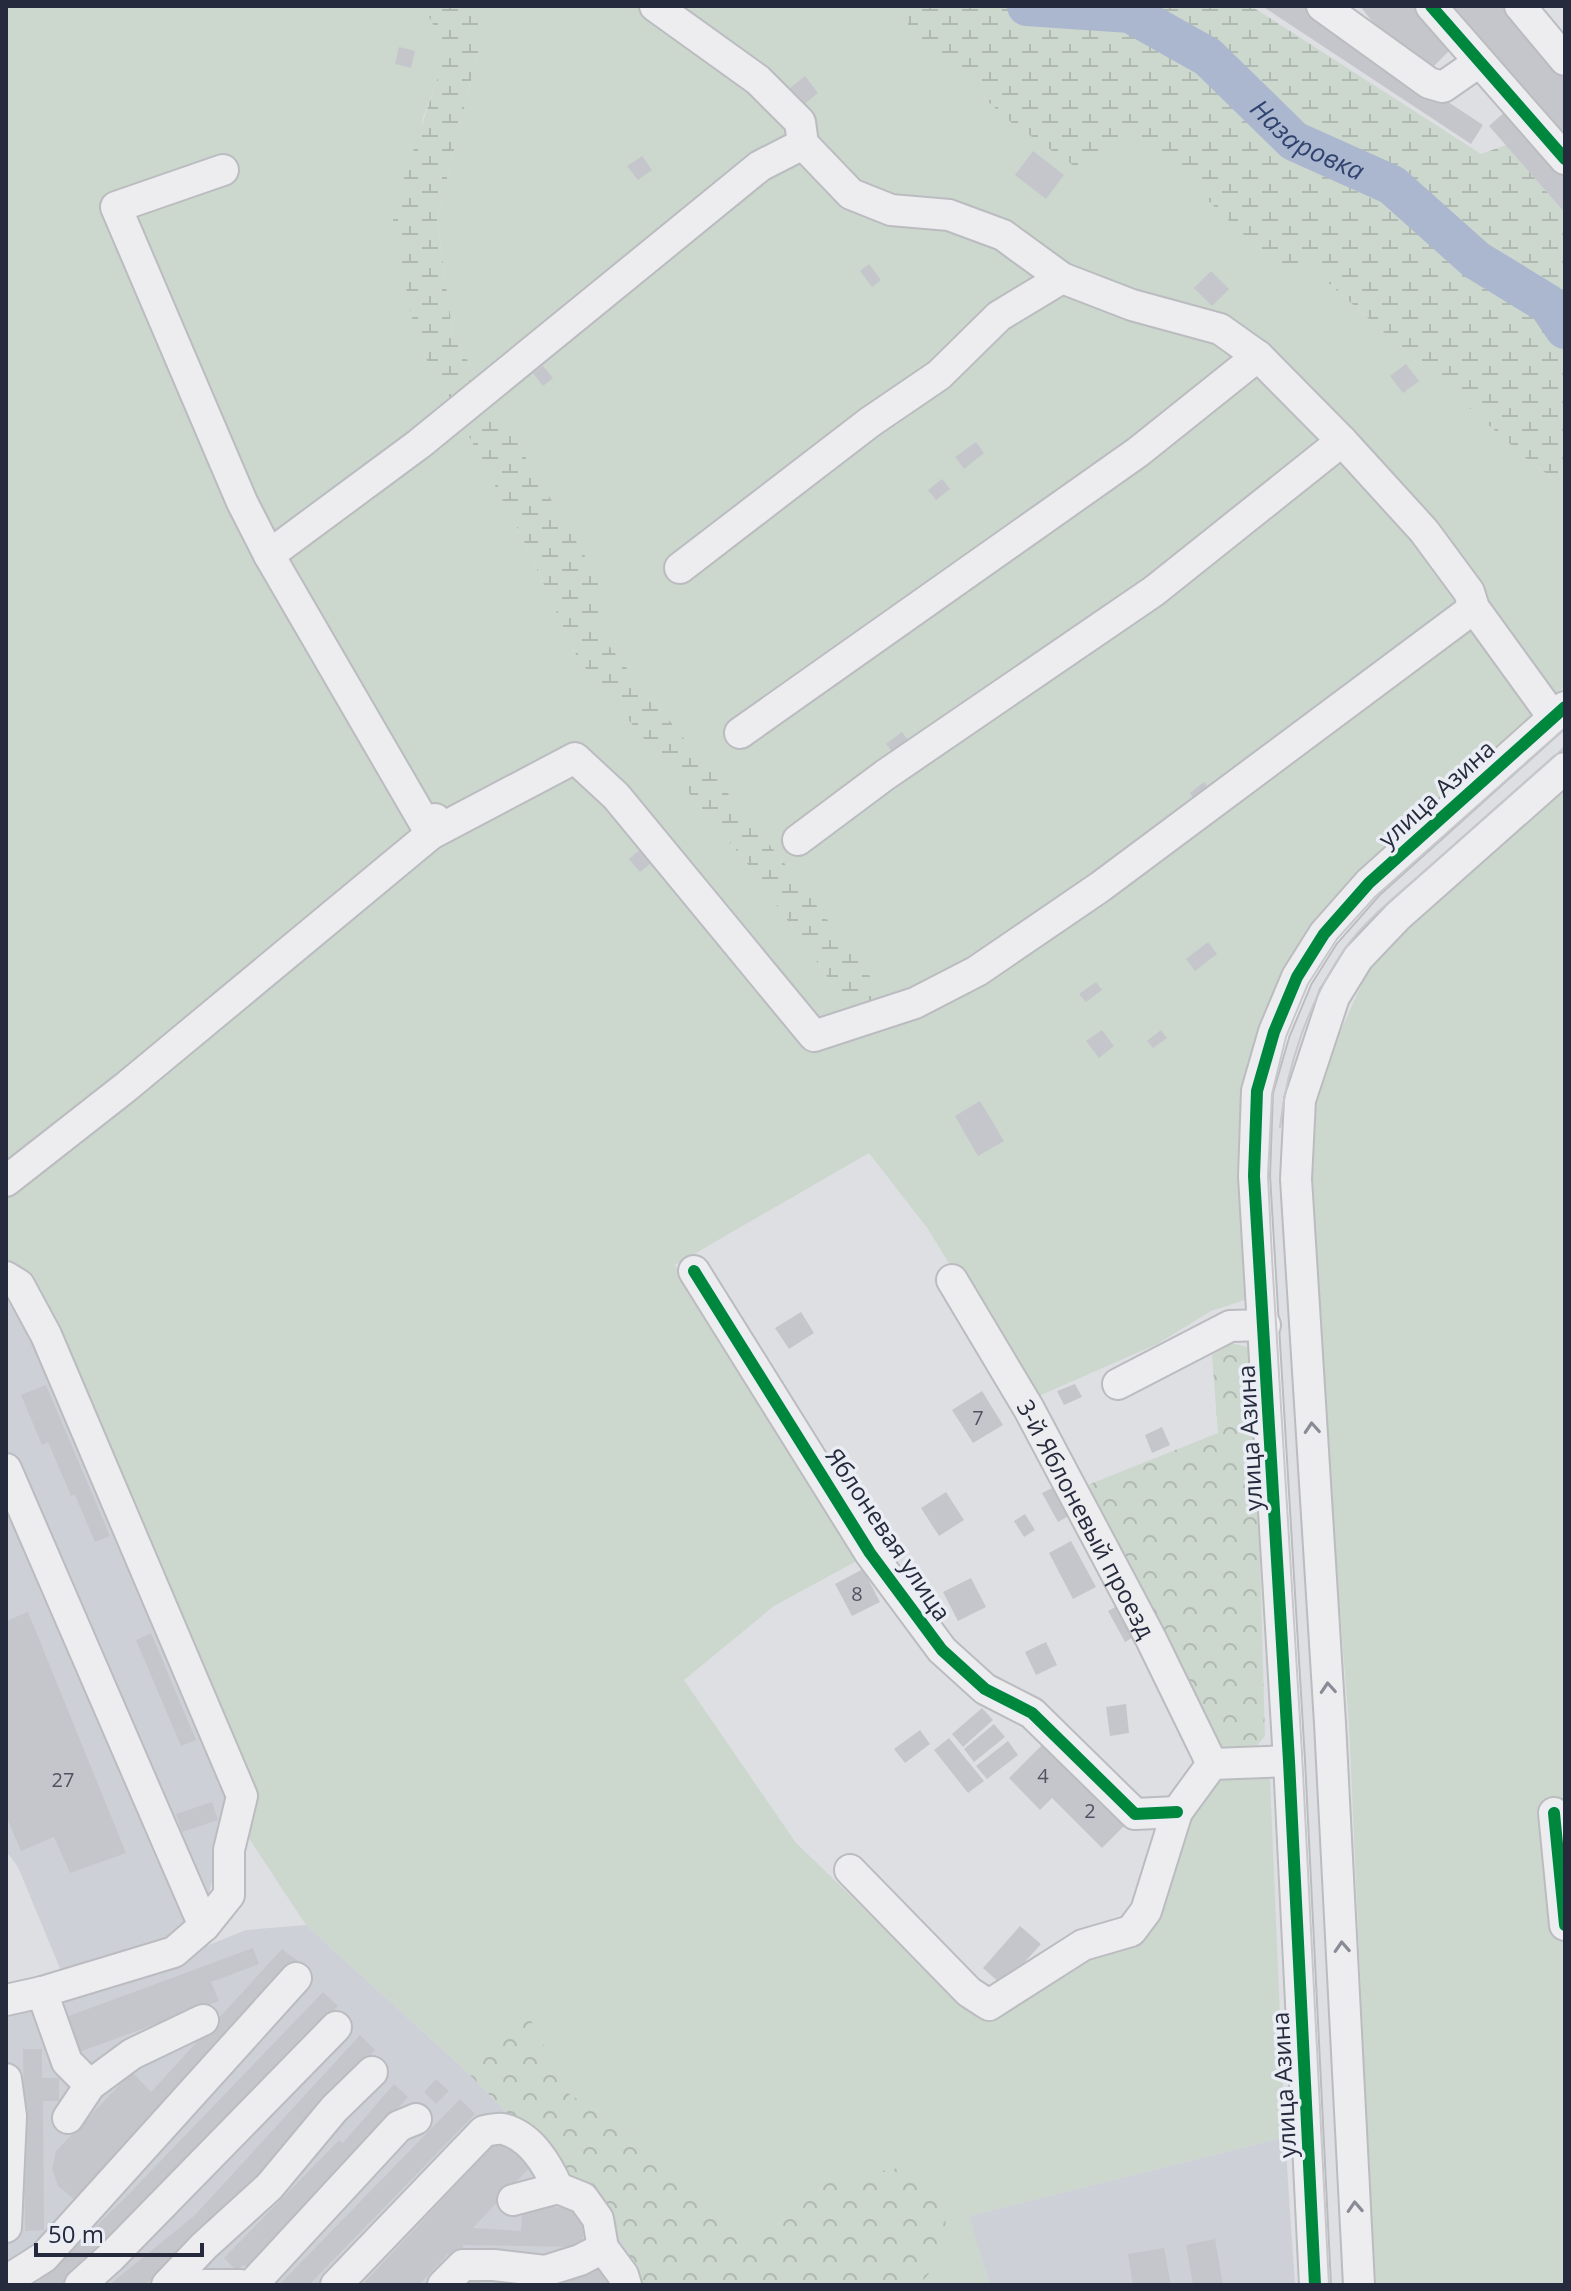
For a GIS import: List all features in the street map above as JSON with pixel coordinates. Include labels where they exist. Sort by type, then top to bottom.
[{"type":"street","points":[[655,6],[758,80],[800,122],[803,144],[851,194],[891,210],[949,215],[1003,235],[1062,278],[1132,305],[1220,329],[1258,356],[1342,441],[1424,531],[1469,592],[1474,608],[1559,712]]},
{"type":"street","points":[[1322,6],[1429,83],[1443,87],[1479,62]]},
{"type":"street","points":[[1431,6],[1565,159]]},
{"type":"street","points":[[1520,6],[1565,60]]},
{"type":"street","points":[[269,555],[419,444],[760,166],[803,144]]},
{"type":"street","points":[[223,170],[116,207],[242,502],[269,555],[433,826]]},
{"type":"street","points":[[680,568],[870,422],[939,375],[999,316],[1062,278]]},
{"type":"street","points":[[740,733],[1138,452],[1258,356]]},
{"type":"street","points":[[798,840],[885,775],[1154,591],[1342,441]]},
{"type":"street","points":[[6,1181],[126,1087],[433,826],[575,758],[616,796],[814,1036],[915,1003],[977,971],[1100,887],[1474,608]]},
{"type":"street","name":"улица Азина","points":[[1315,2285],[1289,1761],[1254,1176],[1257,1091],[1274,1032],[1297,977],[1324,934],[1369,883],[1559,712]]},
{"type":"street","points":[[1359,2285],[1330,1723],[1296,1179],[1300,1100],[1334,997],[1358,958],[1398,916],[1565,768]]},
{"type":"street","name":"Яблоневая улица","points":[[694,1271],[870,1553],[942,1650],[985,1689],[1032,1713],[1135,1814],[1177,1812]]},
{"type":"street","points":[[6,1277],[19,1285],[46,1335],[242,1796],[229,1850],[229,1895],[204,1926],[174,1952],[6,2000]]},
{"type":"street","name":"3-й Яблоневый проезд","points":[[952,1280],[1029,1409],[1151,1639],[1212,1764]]},
{"type":"street","points":[[1118,1384],[1230,1326],[1265,1325]]},
{"type":"street","points":[[6,1469],[204,1926]]},
{"type":"street","points":[[850,1870],[969,1992],[989,2005],[1083,1945],[1131,1931],[1146,1911],[1177,1812],[1212,1764],[1289,1761]]},
{"type":"street","points":[[1554,1813],[1565,1925]]},
{"type":"street","points":[[8,2281],[44,2257],[296,1978]]},
{"type":"street","points":[[42,1992],[67,2062],[90,2085]]},
{"type":"street","points":[[68,2118],[90,2085],[132,2054],[203,2020]]},
{"type":"street","points":[[80,2285],[336,2027]]},
{"type":"street","points":[[167,2285],[204,2246],[269,2187],[334,2109],[372,2072]]},
{"type":"street","points":[[6,2079],[11,2116],[6,2229],[8,2281]]},
{"type":"street","points":[[252,2285],[399,2126],[416,2119]]},
{"type":"street","points":[[336,2285],[484,2131],[502,2129],[530,2144],[547,2164],[558,2188]]},
{"type":"street","points":[[513,2200],[558,2188],[583,2198],[598,2219],[603,2248],[623,2275],[626,2285]]},
{"type":"street","points":[[443,2285],[463,2265],[545,2271],[580,2260],[603,2248]]},
{"type":"street","points":[[204,2285],[240,2285]]},
{"type":"shaded area","points":[[6,1288],[31,1333],[231,1811],[205,1908],[168,1943],[61,1971],[18,1867],[6,1851]]},
{"type":"shaded area","points":[[306,1925],[463,2068],[591,2198],[627,2250],[635,2285],[6,2285],[6,2009],[174,1959],[246,1930]]},
{"type":"shaded area","points":[[1285,2137],[1295,2285],[990,2285],[968,2216]]},
{"type":"green space","points":[[6,6],[423,6],[448,50],[422,121],[417,344],[522,537],[578,659],[746,862],[855,1016],[789,869],[601,636],[600,583],[453,336],[437,219],[482,36],[482,6],[908,6],[908,31],[1012,123],[1138,133],[1284,273],[1307,264],[1529,461],[1565,487],[1565,686],[1362,871],[1286,976],[1248,1299],[1211,1311],[1157,1344],[1032,1399],[928,1229],[869,1153],[675,1265],[864,1557],[774,1606],[684,1680],[796,1843],[980,2020],[1090,1955],[1133,1944],[1189,1810],[1220,1775],[1261,1772],[1270,1778],[1285,2137],[969,2216],[990,2285],[919,2285],[941,2260],[831,2180],[784,2222],[737,2241],[688,2180],[641,2138],[569,2094],[529,2018],[495,2037],[463,2068],[306,1925],[231,1811],[31,1333],[6,1288]]},
{"type":"green space","points":[[423,6],[482,6],[482,36],[437,219],[453,336],[601,583],[601,636],[789,869],[890,1003],[855,1016],[746,862],[578,659],[522,537],[417,344],[392,214],[447,50]]},
{"type":"green space","points":[[908,6],[1251,6],[1481,154],[1506,145],[1565,213],[1565,487],[1529,461],[1307,264],[1284,273],[1138,134],[1077,168],[1012,123],[908,31]]},
{"type":"green space","points":[[1565,782],[1565,2285],[1374,2285],[1349,1725],[1305,1173],[1315,1102],[1332,1050],[1369,968],[1412,919]]},
{"type":"green space","points":[[1231,1343],[1254,1349],[1265,1736],[1252,1751],[1232,1756],[1215,1746],[1080,1488],[1218,1433],[1212,1355]]},
{"type":"green space","points":[[529,2017],[569,2094],[641,2138],[688,2180],[737,2241],[784,2222],[831,2180],[910,2166],[947,2211],[941,2260],[919,2285],[635,2285],[627,2250],[591,2198],[463,2068],[495,2037]]},
{"type":"building","points":[[1262,6],[1302,6],[1483,125],[1471,144]]},
{"type":"building","points":[[1360,6],[1415,6],[1451,49],[1426,74],[1386,39]]},
{"type":"building","points":[[1447,6],[1508,6],[1565,73],[1565,143]]},
{"type":"building","points":[[399,47],[415,51],[411,68],[395,64]]},
{"type":"building","points":[[805,76],[818,93],[802,106],[789,89]]},
{"type":"building","points":[[1507,110],[1565,176],[1565,213],[1489,126]]},
{"type":"building","points":[[1033,151],[1064,175],[1046,199],[1015,175]]},
{"type":"building","points":[[642,156],[652,170],[638,180],[627,166]]},
{"type":"building","points":[[869,264],[881,280],[872,287],[860,271]]},
{"type":"building","points":[[1211,271],[1229,289],[1212,306],[1194,288]]},
{"type":"building","points":[[1406,364],[1419,381],[1403,393],[1390,376]]},
{"type":"building","points":[[543,366],[553,378],[543,386],[533,373]]},
{"type":"building","points":[[976,442],[984,453],[964,469],[955,457]]},
{"type":"building","points":[[942,479],[950,489],[936,500],[928,490]]},
{"type":"building","points":[[902,732],[911,744],[895,755],[886,744]]},
{"type":"building","points":[[1204,782],[1212,793],[1197,803],[1190,793]]},
{"type":"building","points":[[645,845],[656,859],[640,872],[629,859]]},
{"type":"building","points":[[1208,942],[1217,954],[1195,971],[1186,959]]},
{"type":"building","points":[[1096,982],[1102,990],[1086,1002],[1079,994]]},
{"type":"building","points":[[1102,1030],[1114,1046],[1099,1058],[1086,1041]]},
{"type":"building","points":[[1161,1030],[1167,1038],[1153,1048],[1147,1041]]},
{"type":"building","points":[[980,1101],[1004,1141],[978,1156],[955,1116]]},
{"type":"building","points":[[801,1312],[814,1333],[789,1349],[775,1328]]},
{"type":"building","points":[[1075,1384],[1082,1397],[1064,1405],[1057,1391]]},
{"type":"building","points":[[46,1385],[110,1536],[95,1542],[48,1442],[42,1445],[21,1395]]},
{"type":"building","points":[[982,1391],[1003,1425],[973,1443],[952,1410]]},
{"type":"building","points":[[1162,1427],[1170,1445],[1152,1453],[1145,1435]]},
{"type":"building","points":[[1056,1486],[1072,1514],[1058,1522],[1042,1493]]},
{"type":"building","points":[[946,1492],[964,1520],[939,1536],[921,1508]]},
{"type":"building","points":[[1025,1514],[1035,1530],[1024,1537],[1014,1521]]},
{"type":"building","points":[[1071,1541],[1096,1587],[1073,1599],[1049,1553]]},
{"type":"building","points":[[863,1569],[880,1602],[852,1616],[835,1584]]},
{"type":"building","points":[[971,1578],[986,1607],[958,1621],[943,1592]]},
{"type":"building","points":[[1119,1605],[1135,1636],[1125,1642],[1108,1611]]},
{"type":"building","points":[[28,1612],[126,1853],[70,1873],[54,1837],[21,1851],[6,1816],[6,1621]]},
{"type":"building","points":[[151,1633],[196,1740],[181,1746],[136,1640]]},
{"type":"building","points":[[1046,1642],[1057,1665],[1036,1675],[1025,1652]]},
{"type":"building","points":[[1126,1704],[1129,1733],[1110,1736],[1106,1707]]},
{"type":"building","points":[[982,1708],[993,1720],[963,1747],[952,1734]]},
{"type":"building","points":[[994,1724],[1005,1737],[974,1762],[964,1749]]},
{"type":"building","points":[[920,1730],[930,1744],[905,1763],[894,1749]]},
{"type":"building","points":[[949,1738],[984,1781],[968,1793],[934,1750]]},
{"type":"building","points":[[1008,1741],[1018,1755],[987,1779],[976,1766]]},
{"type":"building","points":[[1046,1741],[1128,1822],[1102,1848],[1052,1798],[1040,1810],[1009,1778]]},
{"type":"building","points":[[212,1802],[218,1820],[182,1832],[176,1814]]},
{"type":"building","points":[[1020,1926],[1041,1944],[1003,1986],[983,1968]]},
{"type":"building","points":[[253,1948],[259,1964],[211,1982],[219,2001],[71,2055],[58,2020]]},
{"type":"building","points":[[282,1949],[298,1961],[75,2200],[58,2186],[52,2169],[56,2151],[132,2072],[151,2092]]},
{"type":"building","points":[[323,1992],[338,2006],[138,2215],[66,2285],[35,2285],[123,2200]]},
{"type":"building","points":[[360,2035],[375,2050],[208,2229],[145,2285],[109,2285],[194,2216]]},
{"type":"building","points":[[23,2049],[42,2049],[42,2078],[59,2078],[59,2101],[43,2101],[44,2230],[25,2231]]},
{"type":"building","points":[[436,2079],[449,2091],[436,2104],[424,2092]]},
{"type":"building","points":[[394,2084],[408,2097],[335,2179],[248,2267],[243,2265],[237,2271],[224,2258],[339,2140],[343,2143]]},
{"type":"building","points":[[460,2099],[475,2114],[309,2285],[279,2285]]},
{"type":"building","points":[[500,2138],[530,2167],[473,2228],[521,2231],[523,2205],[585,2209],[582,2247],[463,2245],[463,2251],[452,2258],[448,2254],[419,2285],[362,2285]]},
{"type":"building","points":[[1215,2239],[1223,2285],[1193,2285],[1186,2245]]},
{"type":"building","points":[[1164,2248],[1171,2285],[1133,2285],[1128,2254]]},
{"type":"building","points":[[605,2265],[613,2285],[555,2285]]},
{"type":"building","points":[[468,2272],[482,2285],[455,2285]]},
{"type":"waterway","name":"Назаровка","points":[[1027,6],[1130,13],[1208,57],[1294,141],[1392,185],[1476,260],[1548,304],[1565,329]]},
{"type":"tram line","points":[[1329,2285],[1268,1176],[1272,1094],[1286,1037],[1308,984],[1337,939],[1376,896],[1565,728]]},
{"type":"tram line","points":[[1280,1127],[1288,1080],[1302,1034],[1320,990],[1344,950],[1383,907],[1565,747]]},
{"type":"cycle path","points":[[1431,6],[1565,159]]},
{"type":"cycle path","points":[[1315,2285],[1289,1761],[1254,1176],[1257,1091],[1274,1032],[1297,977],[1324,934],[1369,883],[1565,707]]},
{"type":"cycle path","points":[[694,1271],[870,1553],[942,1650],[985,1689],[1032,1713],[1135,1814],[1177,1812]]},
{"type":"cycle path","points":[[1554,1813],[1565,1925]]}]
